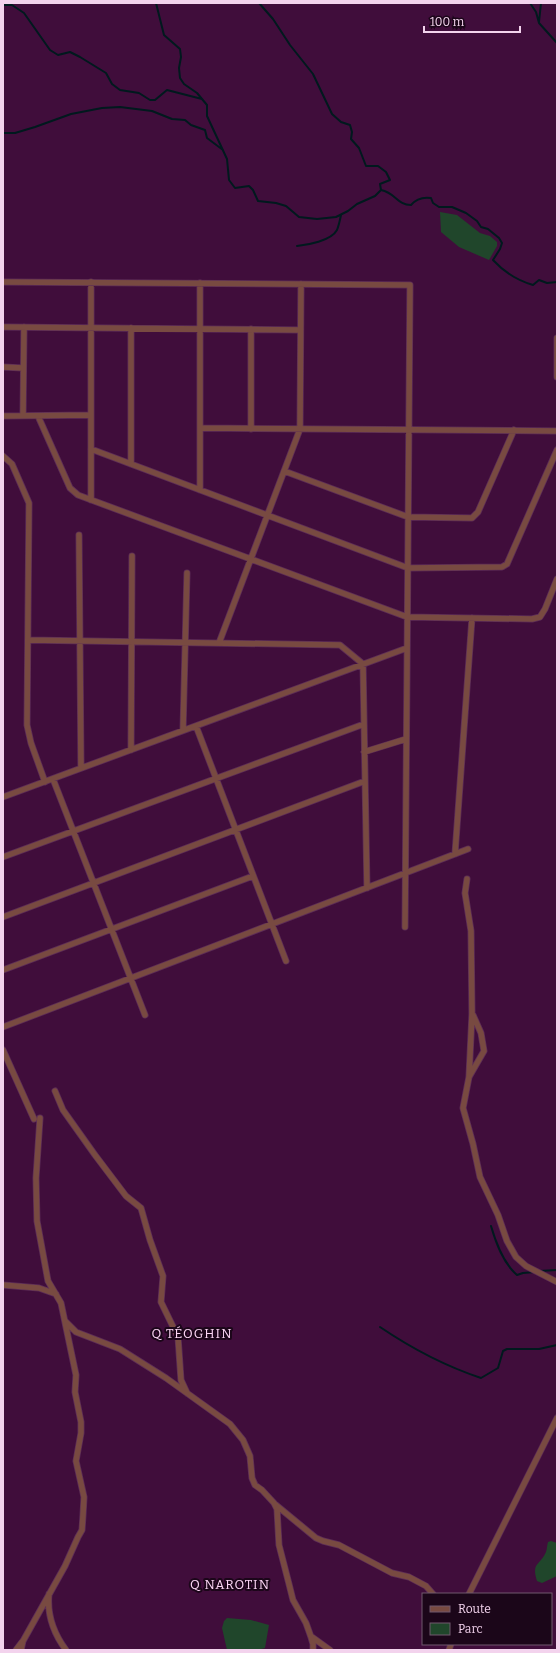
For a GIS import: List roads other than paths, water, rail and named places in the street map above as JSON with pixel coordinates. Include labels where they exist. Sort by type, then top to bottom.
[{"type":"street","points":[[3,282],[410,285],[405,927]]},
{"type":"street","points":[[90,282],[91,500]]},
{"type":"street","points":[[200,283],[200,490]]},
{"type":"street","points":[[219,643],[300,429],[301,284]]},
{"type":"street","points":[[3,327],[300,330]]},
{"type":"street","points":[[23,416],[24,327]]},
{"type":"street","points":[[131,328],[131,464]]},
{"type":"street","points":[[251,329],[251,428]]},
{"type":"street","points":[[557,338],[557,377]]},
{"type":"street","points":[[3,367],[23,368]]},
{"type":"street","points":[[3,416],[91,415]]},
{"type":"street","points":[[38,416],[70,488],[78,495],[407,617],[532,619],[540,617],[545,609],[557,579]]},
{"type":"street","points":[[200,428],[557,431]]},
{"type":"street","points":[[284,471],[408,517],[472,518],[478,512],[514,430]]},
{"type":"street","points":[[91,449],[408,568],[502,567],[507,564],[557,450]]},
{"type":"street","points":[[3,456],[12,464],[29,503],[28,725],[31,743],[45,782]]},
{"type":"street","points":[[79,535],[81,768]]},
{"type":"street","points":[[131,750],[132,556]]},
{"type":"street","points":[[183,730],[187,573]]},
{"type":"street","points":[[455,854],[472,618]]},
{"type":"street","points":[[28,640],[340,645],[363,664],[366,888]]},
{"type":"street","points":[[3,797],[407,648]]},
{"type":"street","points":[[3,857],[364,724]]},
{"type":"street","points":[[196,726],[286,961]]},
{"type":"street","points":[[364,752],[406,739]]},
{"type":"street","points":[[53,779],[145,1015]]},
{"type":"street","points":[[3,917],[365,780]]},
{"type":"street","points":[[3,1027],[468,849]]},
{"type":"street","points":[[3,970],[253,876]]},
{"type":"street","points":[[467,879],[465,893],[471,931],[472,1014],[469,1077],[463,1108],[480,1177],[498,1215],[507,1241],[516,1257],[526,1266],[557,1282]]},
{"type":"street","points":[[469,1077],[484,1051],[481,1033],[472,1014]]},
{"type":"street","points":[[3,1050],[37,1119],[37,1221],[48,1281],[61,1303],[76,1375],[74,1392],[81,1422],[81,1433],[76,1461],[84,1497],[82,1530],[65,1566],[23,1641],[16,1650]]},
{"type":"street","points":[[55,1091],[63,1110],[95,1155],[126,1196],[141,1208],[150,1240],[163,1276],[161,1302],[178,1337],[181,1380],[187,1393]]},
{"type":"street","points":[[3,1285],[39,1288],[57,1294]]},
{"type":"street","points":[[64,1321],[76,1332],[120,1349],[187,1393],[230,1424],[243,1440],[250,1456],[252,1478],[255,1485],[316,1538],[339,1545],[392,1573],[409,1577],[426,1586],[433,1593]]},
{"type":"street","points":[[470,1593],[557,1418]]},
{"type":"street","points":[[274,1503],[278,1513],[279,1545],[293,1600],[306,1623],[313,1644],[312,1650]]},
{"type":"street","points":[[50,1592],[48,1604],[50,1617],[66,1650]]},
{"type":"street","points":[[311,1637],[330,1650]]},
{"type":"street","points":[[21,1650],[23,1641]]},
{"type":"waterway","points":[[156,3],[164,35],[180,49],[180,78],[184,84],[197,93],[207,105],[207,116],[227,159],[229,180],[235,188],[249,186],[253,190],[258,201],[286,206],[299,217],[317,219],[336,217],[348,211],[357,204],[375,196],[381,190],[390,194],[399,201],[411,205],[420,199],[431,198],[433,203],[439,207],[452,207],[466,213],[477,221],[481,227],[488,229],[499,238],[502,243],[493,260],[511,275],[521,281],[533,285],[539,280],[547,283],[557,282]]},
{"type":"waterway","points":[[259,3],[273,19],[290,45],[313,74],[332,114],[341,122],[350,125],[352,132],[351,139],[359,148],[366,166],[378,166],[386,172],[390,180],[380,184],[381,190]]},
{"type":"waterway","points":[[530,3],[536,12],[539,23],[557,43]]},
{"type":"waterway","points":[[539,22],[541,3]]},
{"type":"waterway","points":[[3,5],[12,5],[24,13],[50,50],[58,55],[70,52],[80,57],[106,73],[112,84],[120,90],[139,93],[150,100],[155,100],[167,90],[202,99]]},
{"type":"waterway","points":[[3,133],[15,133],[71,114],[102,108],[120,107],[152,111],[172,119],[185,120],[191,125],[205,130],[207,138],[223,150]]},
{"type":"waterway","points":[[297,246],[307,245],[330,237],[337,230],[341,215]]},
{"type":"waterway","points":[[491,1226],[501,1252],[512,1270],[517,1275],[535,1272]]},
{"type":"waterway","points":[[539,1271],[557,1270]]},
{"type":"waterway","points":[[380,1327],[429,1356],[454,1368],[481,1378],[498,1368],[503,1351],[507,1349],[539,1349],[557,1345]]},
{"type":"district","name":"Q TÉOGHIN","points":[[192,1333]]},
{"type":"district","name":"Q NAROTIN","points":[[230,1584]]}]
